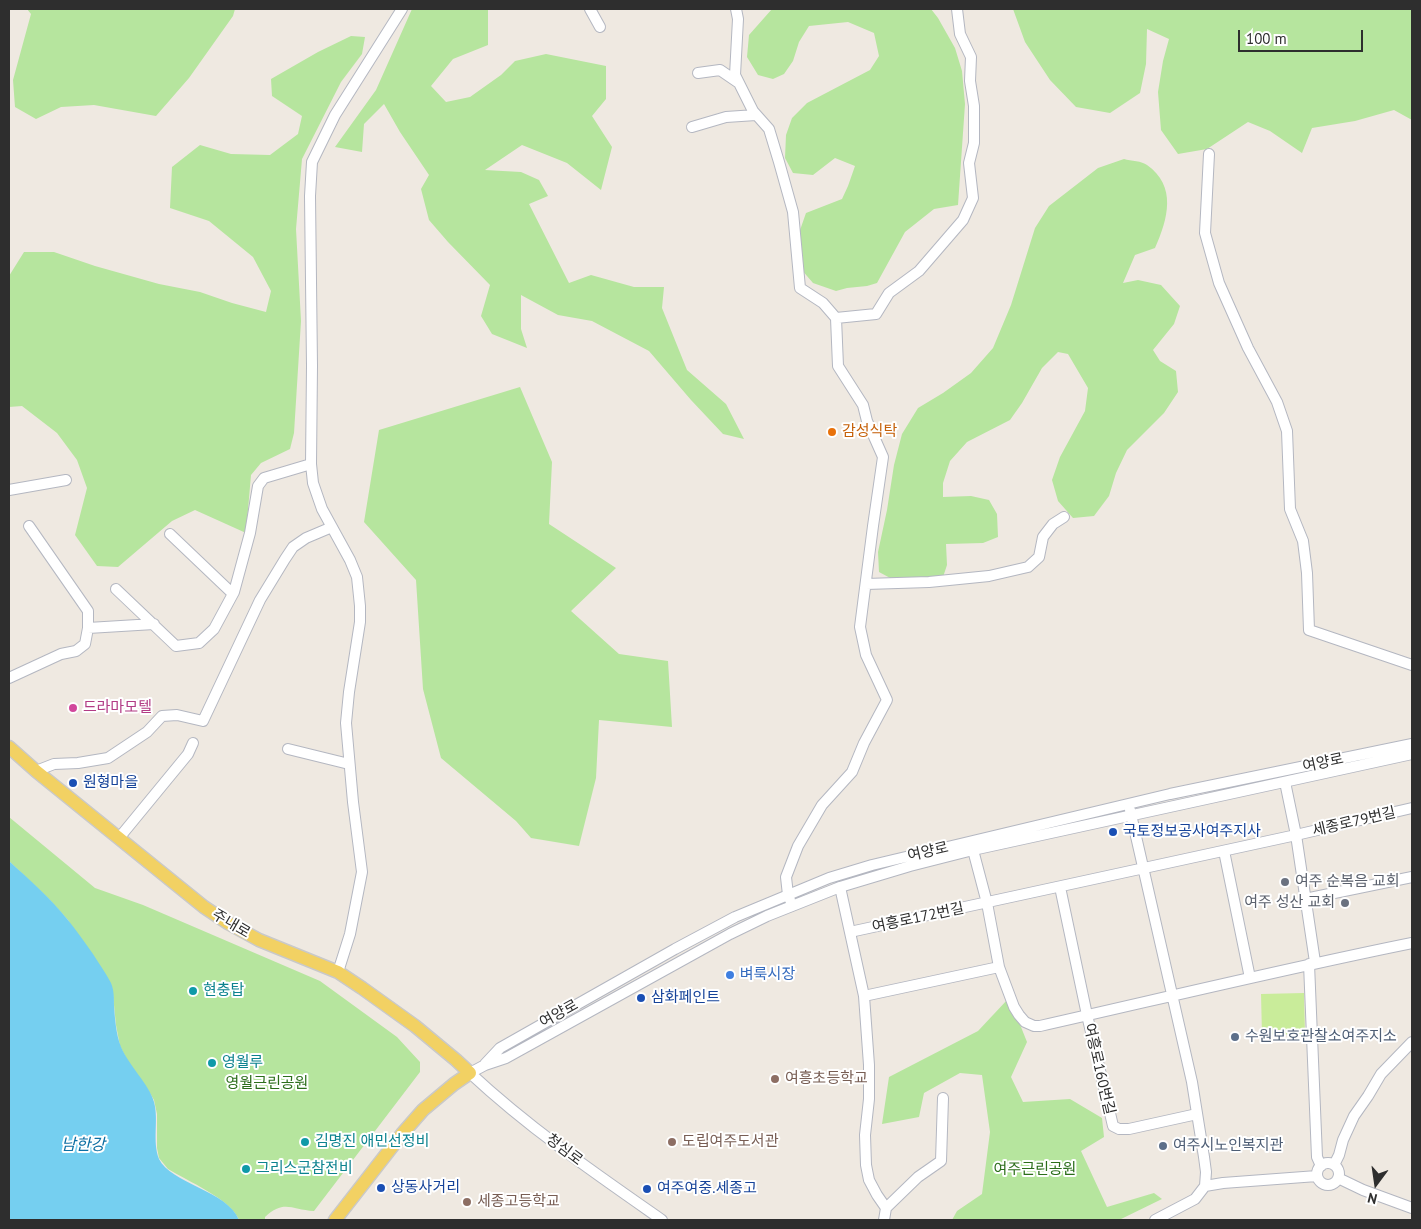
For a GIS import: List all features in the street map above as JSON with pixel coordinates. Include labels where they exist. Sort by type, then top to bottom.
[{"type":"main road","name":"주내로","points":[[9,747],[204,908],[259,940],[338,972],[416,1026],[470,1073]]},
{"type":"main road","name":"여양로","points":[[335,1220],[423,1110],[470,1073]]},
{"type":"street","points":[[338,972],[350,934],[362,872],[346,723],[360,622],[359,589],[357,577],[350,560],[322,509],[314,483],[311,464],[310,196],[312,162],[335,115],[402,9]]},
{"type":"street","points":[[590,9],[600,27]]},
{"type":"street","points":[[736,9],[738,19],[735,75],[753,111],[768,129],[780,162],[793,212],[800,288],[823,303],[836,318],[838,366],[863,405],[867,421],[883,457],[860,627],[866,655],[887,700],[864,743],[852,772],[822,805],[798,846],[786,877],[788,895],[792,905]]},
{"type":"street","points":[[836,318],[876,314],[889,293],[919,271],[963,220],[973,198],[969,163],[974,143],[974,106],[970,81],[972,57],[960,34],[956,9]]},
{"type":"street","points":[[698,73],[720,70],[740,84]]},
{"type":"street","points":[[692,126],[726,116],[756,115]]},
{"type":"street","points":[[1209,154],[1205,233],[1219,283],[1248,348],[1277,402],[1287,430],[1290,508],[1303,541],[1307,573],[1308,630],[1412,665]]},
{"type":"street","points":[[116,589],[176,646],[199,643],[214,629],[233,594],[250,532],[258,486],[264,478],[311,464]]},
{"type":"street","points":[[9,490],[66,480]]},
{"type":"street","points":[[866,584],[929,582],[989,576],[1028,567],[1039,558],[1043,537],[1053,524],[1064,517]]},
{"type":"street","points":[[9,678],[61,654],[76,652],[85,644],[88,628],[88,611],[29,526]]},
{"type":"street","points":[[36,771],[54,764],[78,763],[108,758],[147,732],[162,716],[177,715],[203,721],[260,600],[285,558],[293,546],[332,527]]},
{"type":"street","points":[[170,534],[233,594]]},
{"type":"street","points":[[88,628],[154,624]]},
{"type":"street","points":[[118,838],[188,754],[193,743]]},
{"type":"street","points":[[288,749],[350,764]]},
{"type":"street","name":"여양로","points":[[485,1065],[500,1048],[709,931],[829,878],[872,865],[1170,794],[1412,752]]},
{"type":"street","name":"여양로","points":[[470,1073],[485,1065],[506,1058],[730,934],[792,905],[840,887],[973,850],[1285,782],[1412,752]]},
{"type":"street","points":[[1205,1186],[1319,1171],[1327,1164],[1334,1166],[1338,1171],[1338,1178],[1334,1184],[1327,1185],[1320,1182],[1319,1171],[1317,1157],[1312,963],[1296,835],[1285,782]]},
{"type":"street","points":[[1128,804],[1192,1082],[1206,1172],[1205,1186],[1195,1199],[1155,1220]]},
{"type":"street","name":"세종로79번길","points":[[1296,835],[1412,808]]},
{"type":"street","points":[[987,903],[1296,835]]},
{"type":"street","name":"여흥로160번길","points":[[973,850],[987,903],[999,967],[1018,1015],[1030,1025],[1040,1026],[1312,963],[1412,943]]},
{"type":"street","points":[[1224,851],[1250,978]]},
{"type":"street","points":[[1305,899],[1412,877]]},
{"type":"street","points":[[840,887],[864,996],[869,1055],[869,1100],[865,1135],[866,1165],[869,1180],[886,1208]]},
{"type":"street","name":"여흥로160번길","points":[[1060,887],[1113,1126],[1119,1129],[1129,1129],[1197,1114]]},
{"type":"street","name":"여흥로172번길","points":[[850,932],[987,903]]},
{"type":"street","points":[[864,996],[999,967]]},
{"type":"street","points":[[1334,1166],[1354,1116],[1381,1074],[1412,1042]]},
{"type":"street","name":"청심로","points":[[470,1073],[494,1096],[563,1150],[662,1220]]},
{"type":"street","points":[[884,1220],[886,1208],[918,1176],[941,1161],[942,1098]]},
{"type":"street","points":[[1338,1178],[1363,1190],[1412,1208]]},
{"type":"green space","points":[[27,9],[235,9],[233,16],[189,78],[156,116],[94,105],[61,107],[36,119],[15,107],[13,80],[31,14]]},
{"type":"green space","points":[[412,9],[488,9],[488,45],[453,59],[431,86],[446,102],[470,97],[501,75],[515,61],[546,54],[606,66],[606,99],[592,116],[612,147],[601,190],[567,163],[522,145],[485,170],[521,172],[539,180],[548,196],[529,204],[569,283],[591,275],[634,287],[664,287],[662,308],[687,370],[726,404],[744,439],[723,434],[649,351],[592,321],[558,315],[521,295],[521,329],[527,348],[492,334],[481,316],[490,285],[429,220],[421,189],[429,175],[384,104],[364,124],[362,152],[335,147],[376,90]]},
{"type":"green space","points":[[772,9],[931,9],[955,48],[962,71],[965,104],[958,205],[934,209],[905,232],[877,283],[836,291],[813,283],[801,269],[799,233],[806,213],[842,199],[855,166],[835,158],[813,175],[793,173],[785,158],[786,135],[792,118],[807,103],[870,70],[879,56],[874,33],[848,22],[809,26],[799,42],[793,61],[784,74],[773,79],[758,75],[747,57],[749,35]]},
{"type":"green space","points":[[1013,9],[1412,9],[1412,120],[1394,110],[1355,121],[1312,128],[1302,153],[1270,131],[1248,122],[1207,149],[1178,154],[1161,130],[1158,92],[1169,39],[1147,29],[1146,64],[1140,93],[1110,113],[1076,107],[1050,80],[1025,42]]},
{"type":"green space","points":[[351,36],[365,37],[362,54],[341,82],[302,159],[296,229],[301,321],[294,433],[290,449],[261,463],[251,475],[246,533],[195,510],[172,521],[118,567],[97,566],[75,535],[87,488],[77,460],[57,433],[22,406],[9,407],[9,276],[24,252],[54,252],[95,266],[159,284],[200,292],[266,312],[271,291],[253,257],[209,221],[170,208],[172,167],[200,145],[231,154],[270,155],[298,134],[302,116],[272,96],[271,79],[318,52]]},
{"type":"green space","points":[[1124,159],[1147,165],[1163,183],[1166,193],[1166,215],[1155,248],[1135,255],[1123,283],[1138,280],[1161,285],[1180,306],[1174,324],[1153,350],[1160,361],[1176,371],[1178,392],[1164,413],[1127,450],[1116,473],[1109,496],[1094,516],[1073,518],[1058,501],[1052,480],[1060,457],[1085,411],[1088,388],[1068,354],[1058,352],[1042,368],[1010,420],[967,442],[950,461],[943,483],[943,497],[971,496],[989,500],[997,514],[998,537],[983,543],[946,544],[947,565],[943,577],[892,579],[879,572],[878,552],[894,465],[902,434],[918,408],[971,373],[993,348],[1011,305],[1035,228],[1049,206],[1098,168]]},
{"type":"green space","points":[[520,387],[552,462],[549,524],[616,568],[571,611],[619,654],[668,661],[672,727],[599,720],[596,778],[579,846],[531,838],[516,821],[441,758],[423,689],[416,580],[364,522],[379,430]]},
{"type":"green space","name":"영월근린공원","points":[[9,817],[95,888],[143,905],[320,981],[397,1037],[420,1062],[420,1072],[314,1211],[283,1207],[278,1208],[265,1217],[265,1220],[239,1220],[234,1212],[218,1198],[168,1169],[159,1158],[157,1148],[157,1114],[154,1100],[129,1064],[120,1046],[113,995],[68,920],[9,861]]},
{"type":"green space","points":[[1304,993],[1305,1034],[1262,1035],[1261,994]]},
{"type":"green space","name":"여주근린공원","points":[[1008,999],[1027,1042],[1011,1077],[1023,1102],[1070,1099],[1102,1118],[1104,1137],[1081,1151],[1107,1207],[1154,1193],[1162,1199],[1119,1220],[952,1220],[957,1211],[982,1194],[990,1132],[982,1075],[960,1073],[924,1093],[919,1117],[882,1124],[889,1077],[978,1031]]},
{"type":"water","name":"남한강","points":[[9,861],[68,920],[111,983],[114,994],[116,1027],[121,1047],[148,1088],[154,1102],[156,1145],[159,1159],[175,1175],[212,1194],[223,1202],[233,1210],[239,1220],[9,1220]]},
{"type":"place","name":"감성식탁","points":[[832,432]]},
{"type":"place","name":"드라마모텔","points":[[73,708]]},
{"type":"place","name":"원형마을","points":[[73,783]]},
{"type":"place","name":"국토정보공사여주지사","points":[[1113,832]]},
{"type":"place","name":"여주 순복음 교회","points":[[1285,882]]},
{"type":"place","name":"여주 성산 교회","points":[[1345,903]]},
{"type":"place","name":"벼룩시장","points":[[730,975]]},
{"type":"place","name":"현충탑","points":[[193,991]]},
{"type":"place","name":"삼화페인트","points":[[641,998]]},
{"type":"place","name":"수원보호관찰소여주지소","points":[[1235,1037]]},
{"type":"place","name":"영월루","points":[[212,1063]]},
{"type":"place","name":"여흥초등학교","points":[[775,1079]]},
{"type":"place","name":"김명진 애민선정비","points":[[305,1142]]},
{"type":"place","name":"도립여주도서관","points":[[672,1142]]},
{"type":"place","name":"여주시노인복지관","points":[[1163,1146]]},
{"type":"place","name":"그리스군참전비","points":[[246,1169]]},
{"type":"place","name":"상동사거리","points":[[381,1188]]},
{"type":"place","name":"여주여중.세종고","points":[[647,1189]]},
{"type":"place","name":"세종고등학교","points":[[467,1202]]}]
